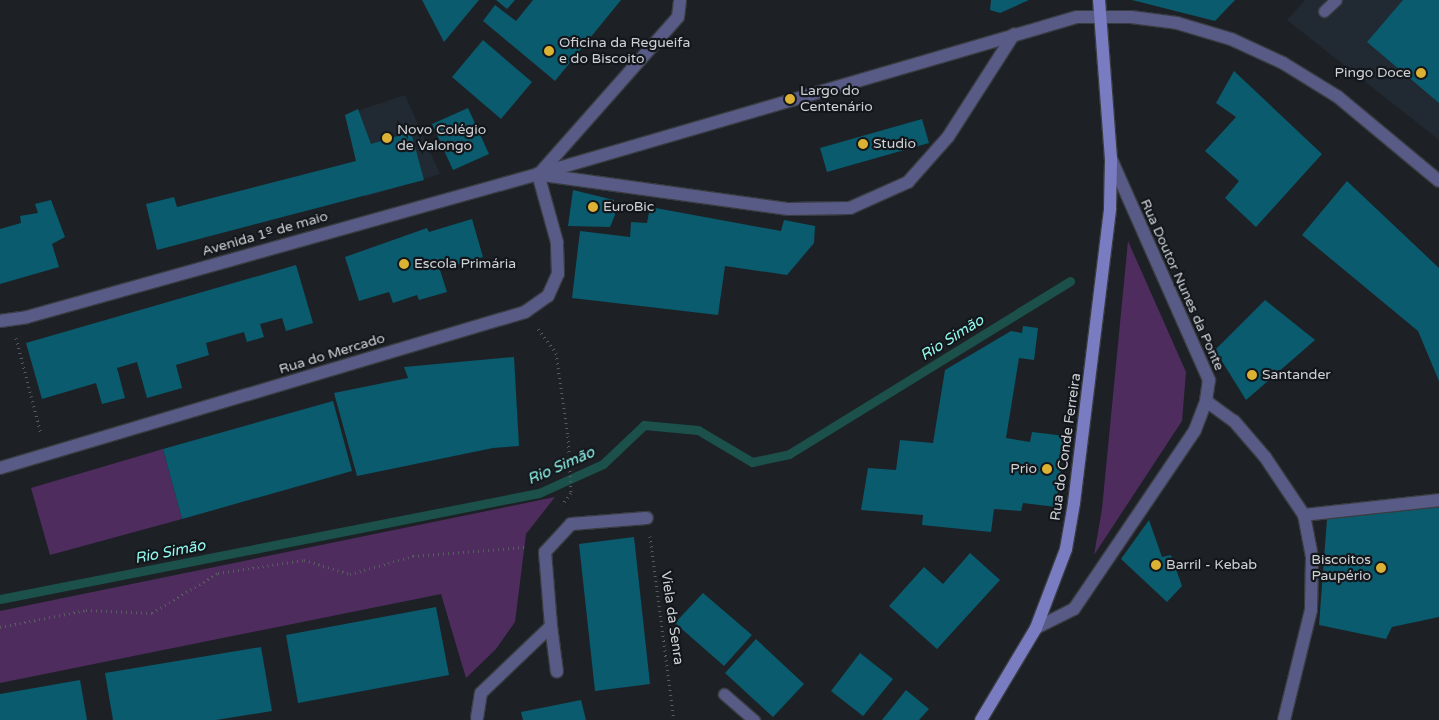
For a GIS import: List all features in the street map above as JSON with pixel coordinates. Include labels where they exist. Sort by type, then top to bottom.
[{"type":"main road","name":"Rua Doutor Nunes da Ponte","points":[[1099,0],[1110,159]]},
{"type":"main road","name":"Rua do Conde Ferreira","points":[[981,720],[1036,628],[1066,549],[1074,503],[1100,301],[1110,208],[1110,159]]},
{"type":"street","points":[[538,174],[678,17],[680,0]]},
{"type":"street","points":[[538,174],[1062,20],[1100,16],[1177,23],[1231,39],[1283,63],[1338,97],[1439,181]]},
{"type":"street","points":[[538,174],[789,209],[850,208],[908,182],[948,137],[1014,34]]},
{"type":"street","name":"Rua Doutor Nunes da Ponte","points":[[1036,628],[1074,609],[1195,430],[1206,401],[1209,380],[1110,159]]},
{"type":"street","name":"Rua do Mercado","points":[[0,468],[525,312],[548,296],[558,274],[557,242],[538,174]]},
{"type":"street","name":"Avenida 1º de maio","points":[[0,321],[28,316],[538,174]]},
{"type":"street","points":[[1206,401],[1234,421],[1265,457],[1304,515],[1312,557],[1311,610],[1284,720]]},
{"type":"street","points":[[1304,515],[1439,500]]},
{"type":"street","points":[[556,672],[545,552],[571,524],[647,518]]},
{"type":"street","points":[[473,719],[481,692],[551,626]]},
{"type":"lane","points":[[1324,12],[1336,0]]},
{"type":"lane","points":[[724,694],[754,720]]},
{"type":"path","points":[[525,312],[556,353],[568,436],[571,493]]},
{"type":"path","points":[[16,337],[41,434]]},
{"type":"path","name":"Viela da Senra","points":[[647,518],[674,720]]},
{"type":"path","points":[[0,627],[86,610],[152,613],[218,573],[304,560],[350,574],[413,556],[531,546]]},
{"type":"shaded area","points":[[1305,0],[1439,0],[1439,140],[1287,20]]},
{"type":"shaded area","name":"Novo Colégio de Valongo","points":[[405,95],[440,174],[365,197],[345,115]]},
{"type":"shaded area","points":[[1128,241],[1186,372],[1182,421],[1094,555],[1102,509]]},
{"type":"shaded area","points":[[163,449],[182,519],[50,555],[31,488]]},
{"type":"shaded area","points":[[555,497],[526,534],[515,622],[496,649],[466,678],[441,594],[0,683],[0,611]]},
{"type":"building","points":[[422,0],[479,0],[444,42]]},
{"type":"building","points":[[496,0],[515,0],[507,9]]},
{"type":"building","name":"Oficina da Regueifa e do Biscoito","points":[[533,0],[621,0],[555,81],[483,21],[495,5],[516,21]]},
{"type":"building","points":[[991,0],[1029,0],[1000,13],[990,10]]},
{"type":"building","points":[[1132,0],[1235,0],[1215,21]]},
{"type":"building","name":"Pingo Doce","points":[[1403,0],[1439,0],[1439,103],[1367,42]]},
{"type":"building","points":[[483,40],[532,82],[501,119],[452,77]]},
{"type":"building","points":[[1234,71],[1322,154],[1256,227],[1225,198],[1239,181],[1205,151],[1236,117],[1216,103]]},
{"type":"building","points":[[468,108],[489,154],[453,170],[432,124]]},
{"type":"building","points":[[358,109],[371,144],[411,132],[424,180],[157,250],[146,204],[174,197],[177,207],[356,161],[345,115]]},
{"type":"building","points":[[922,119],[929,143],[827,172],[820,148]]},
{"type":"building","points":[[1347,181],[1439,268],[1439,381],[1418,331],[1302,235]]},
{"type":"building","name":"EuroBic","points":[[573,190],[614,200],[615,215],[610,227],[568,226]]},
{"type":"building","points":[[51,200],[65,237],[52,244],[59,267],[0,284],[0,229],[21,223],[20,216],[38,213],[35,204]]},
{"type":"building","points":[[650,207],[781,231],[784,220],[815,226],[814,243],[787,275],[725,266],[718,315],[572,298],[580,231],[630,237],[631,222],[647,223]]},
{"type":"building","name":"Escola Primária","points":[[472,219],[483,257],[440,270],[447,292],[419,300],[417,295],[393,303],[389,292],[359,301],[345,257],[427,228],[429,232]]},
{"type":"building","points":[[296,265],[313,323],[286,331],[282,318],[260,324],[264,337],[247,342],[244,332],[206,343],[209,355],[176,365],[182,388],[147,398],[137,362],[117,368],[125,398],[102,404],[96,383],[42,399],[26,343]]},
{"type":"building","name":"Santander","points":[[1265,300],[1315,340],[1246,400],[1215,350]]},
{"type":"building","points":[[1023,326],[1038,328],[1034,360],[1019,358],[1006,438],[1030,442],[1032,432],[1065,436],[1056,507],[1023,503],[1021,511],[994,509],[991,532],[922,525],[923,515],[861,510],[868,468],[896,470],[900,440],[933,443],[945,370],[1011,331],[1022,333]]},
{"type":"building","points":[[514,357],[519,446],[493,448],[357,476],[334,393],[408,378],[404,367]]},
{"type":"building","points":[[333,401],[352,471],[182,519],[163,449]]},
{"type":"building","name":"Biscoitos Paupério","points":[[1439,507],[1439,617],[1392,627],[1386,639],[1319,625],[1327,519]]},
{"type":"building","points":[[1149,520],[1162,557],[1171,555],[1182,586],[1167,602],[1121,559]]},
{"type":"building","points":[[634,537],[650,684],[595,691],[579,544]]},
{"type":"building","points":[[970,553],[1000,580],[937,649],[889,606],[924,567],[943,584]]},
{"type":"building","points":[[703,593],[752,635],[724,666],[675,623]]},
{"type":"building","points":[[436,607],[449,675],[298,703],[286,635]]},
{"type":"building","points":[[756,639],[804,684],[773,717],[725,673]]},
{"type":"building","points":[[261,647],[272,711],[216,720],[113,720],[105,673]]},
{"type":"building","points":[[860,653],[893,679],[863,716],[831,691]]},
{"type":"building","points":[[80,680],[87,720],[0,720],[0,694]]},
{"type":"building","points":[[906,690],[929,709],[919,720],[882,720]]},
{"type":"building","points":[[581,700],[586,720],[523,720],[521,712]]},
{"type":"waterway","name":"Rio Simão","points":[[0,599],[539,493],[603,464],[644,425],[698,430],[752,462],[789,454],[1070,281]]},
{"type":"place","name":"Oficina da Regueifa e do Biscoito","points":[[549,51]]},
{"type":"place","name":"Pingo Doce","points":[[1421,73]]},
{"type":"place","name":"Largo do Centenário","points":[[790,99]]},
{"type":"place","name":"Novo Colégio de Valongo","points":[[387,138]]},
{"type":"place","name":"Studio","points":[[863,144]]},
{"type":"place","name":"EuroBic","points":[[593,207]]},
{"type":"place","name":"Escola Primária","points":[[404,264]]},
{"type":"place","name":"Santander","points":[[1252,375]]},
{"type":"place","name":"Prio","points":[[1047,469]]},
{"type":"place","name":"Barril - Kebab","points":[[1156,565]]},
{"type":"place","name":"Biscoitos Paupério","points":[[1381,568]]}]
